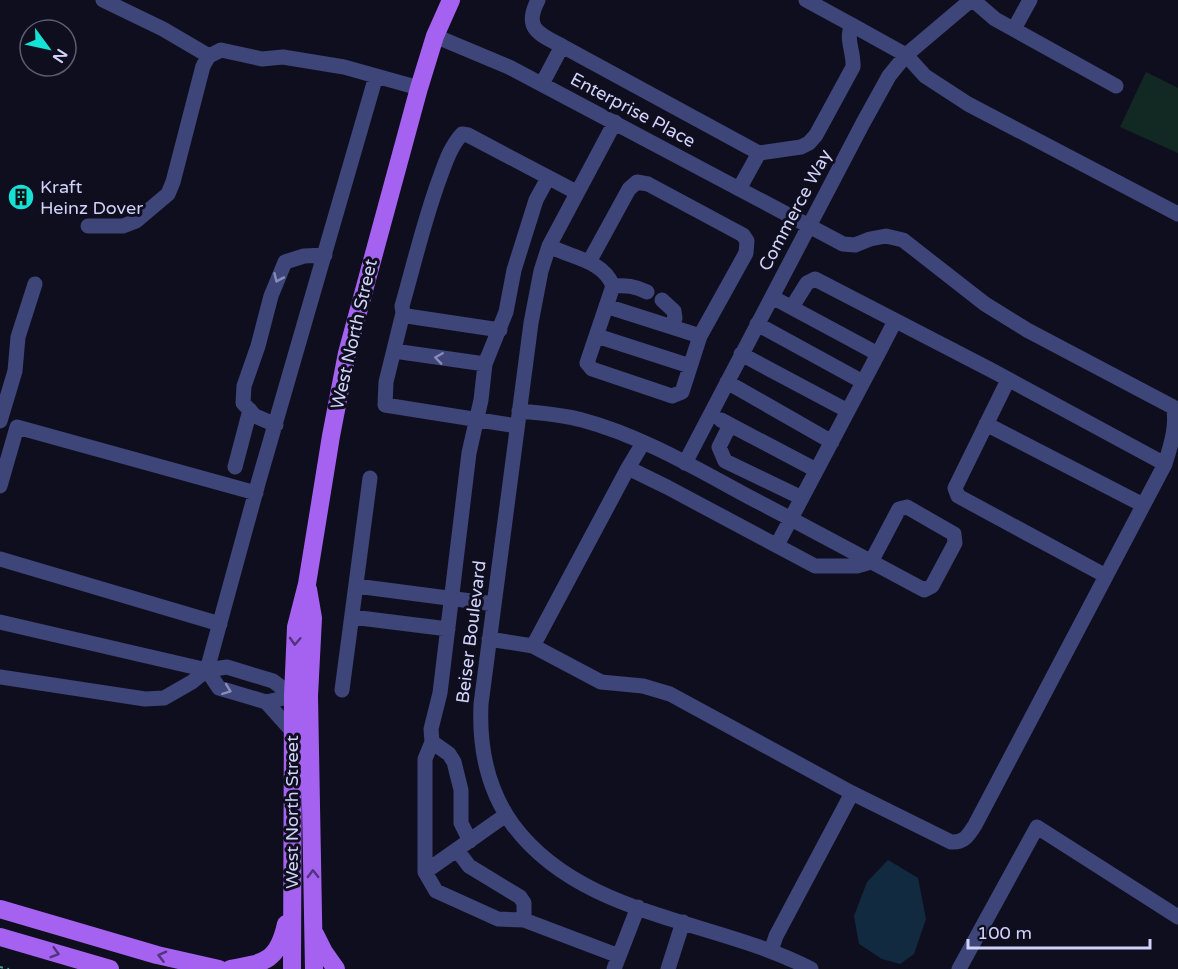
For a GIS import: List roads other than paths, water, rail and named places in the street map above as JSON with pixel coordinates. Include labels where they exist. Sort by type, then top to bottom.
[{"type":"main road","name":"West North Street","points":[[314,969],[314,932],[296,627],[307,584],[347,353],[419,88],[435,36],[451,0]]},
{"type":"main road","name":"West North Street","points":[[292,969],[292,732],[301,696]]},
{"type":"main road","points":[[230,969],[258,964],[277,950],[283,939],[292,899]]},
{"type":"main road","points":[[0,909],[157,955],[219,969]]},
{"type":"main road","points":[[314,932],[336,969]]},
{"type":"main road","points":[[0,937],[110,969]]},
{"type":"street","points":[[104,0],[163,29],[209,56]]},
{"type":"street","points":[[538,0],[532,15],[534,28],[538,33],[759,153],[801,147],[816,135],[852,67],[853,55],[848,33],[852,25]]},
{"type":"street","points":[[806,0],[906,55],[925,76],[968,104],[1178,214]]},
{"type":"street","points":[[972,0],[995,19],[1116,86]]},
{"type":"street","name":"Commerce Way","points":[[685,463],[889,76],[906,55],[972,0]]},
{"type":"street","points":[[1014,29],[1030,0]]},
{"type":"street","name":"Enterprise Place","points":[[435,36],[509,67],[843,244],[855,245],[886,236],[903,240],[985,304],[1027,330],[1173,407],[1176,415],[1170,450],[1164,464]]},
{"type":"street","points":[[542,84],[562,46]]},
{"type":"street","points":[[88,226],[123,226],[136,220],[168,194],[203,66],[209,56],[220,51],[262,59],[283,57],[344,66],[419,88]]},
{"type":"street","points":[[0,677],[145,699],[164,698],[192,682],[207,670],[376,75]]},
{"type":"street","name":"Beiser Boulevard","points":[[615,122],[549,246],[541,271],[531,323],[481,704],[480,729],[484,759],[492,785],[506,815],[537,854],[559,870],[585,886],[638,907],[771,951],[811,969]]},
{"type":"street","points":[[576,192],[468,135],[462,134],[447,159],[430,204],[402,306],[403,312],[386,382],[385,405],[476,421],[557,414],[604,426],[685,463],[791,519],[871,562],[924,590],[932,586],[955,543],[954,534],[907,507],[900,509],[871,562],[857,566],[815,566],[628,468]]},
{"type":"street","points":[[739,189],[759,153]]},
{"type":"street","points":[[549,178],[536,200],[514,270],[506,312],[485,364],[481,400],[469,453],[440,693],[431,729],[432,742],[425,759],[425,872],[436,891],[498,919],[524,920],[617,963],[638,907]]},
{"type":"street","points":[[549,246],[601,268],[609,276],[613,286],[587,363],[592,369],[672,396],[682,392],[700,336],[746,253],[747,241],[743,235],[648,184],[637,182],[628,189],[589,262]]},
{"type":"street","points":[[276,425],[255,416],[243,403],[244,386],[258,346],[271,296],[285,262],[304,256],[325,255]]},
{"type":"street","points":[[489,639],[533,646],[601,682],[643,686],[670,694],[852,793],[951,842],[963,841],[975,825],[1164,464],[815,279],[807,283],[792,307]]},
{"type":"street","points":[[0,421],[15,371],[18,337],[35,284]]},
{"type":"street","points":[[613,286],[626,285],[647,292]]},
{"type":"street","points":[[772,297],[878,354]]},
{"type":"street","points":[[662,300],[674,311],[675,318],[672,327]]},
{"type":"street","points":[[606,306],[700,336]]},
{"type":"street","points":[[403,312],[407,316],[500,330]]},
{"type":"street","points":[[777,545],[895,321]]},
{"type":"street","points":[[757,324],[863,382]]},
{"type":"street","points":[[597,336],[690,366]]},
{"type":"street","points":[[394,351],[485,364]]},
{"type":"street","points":[[741,354],[848,411]]},
{"type":"street","points":[[1008,380],[955,488],[958,496],[1106,576]]},
{"type":"street","points":[[727,382],[832,442]]},
{"type":"street","points":[[236,467],[250,410]]},
{"type":"street","points":[[710,415],[816,470]]},
{"type":"street","points":[[986,424],[1143,505]]},
{"type":"street","points":[[730,425],[719,447],[725,460],[802,498]]},
{"type":"street","points":[[0,486],[17,427],[256,493]]},
{"type":"street","points":[[533,646],[643,442]]},
{"type":"street","points":[[342,690],[370,478]]},
{"type":"street","points":[[0,559],[220,624]]},
{"type":"street","points":[[356,586],[494,603]]},
{"type":"street","points":[[352,617],[448,629]]},
{"type":"street","points":[[0,622],[207,670],[227,667],[273,681],[301,696]]},
{"type":"street","points":[[207,670],[219,688],[266,702],[301,696]]},
{"type":"street","points":[[266,702],[292,732]]},
{"type":"street","points":[[432,742],[449,754],[454,762],[461,790],[461,823],[470,841]]},
{"type":"street","points":[[771,951],[776,936],[852,793]]},
{"type":"street","points":[[425,872],[506,815]]},
{"type":"street","points":[[959,969],[1037,827],[1178,917]]},
{"type":"street","points":[[457,850],[469,866],[520,897],[524,903],[524,920]]},
{"type":"street","points":[[668,969],[683,922]]},
{"type":"water","points":[[888,860],[918,878],[926,919],[914,954],[900,964],[882,959],[859,944],[854,916],[867,882]]},
{"type":"place","name":"Kraft Heinz Dover","points":[[21,197]]}]
